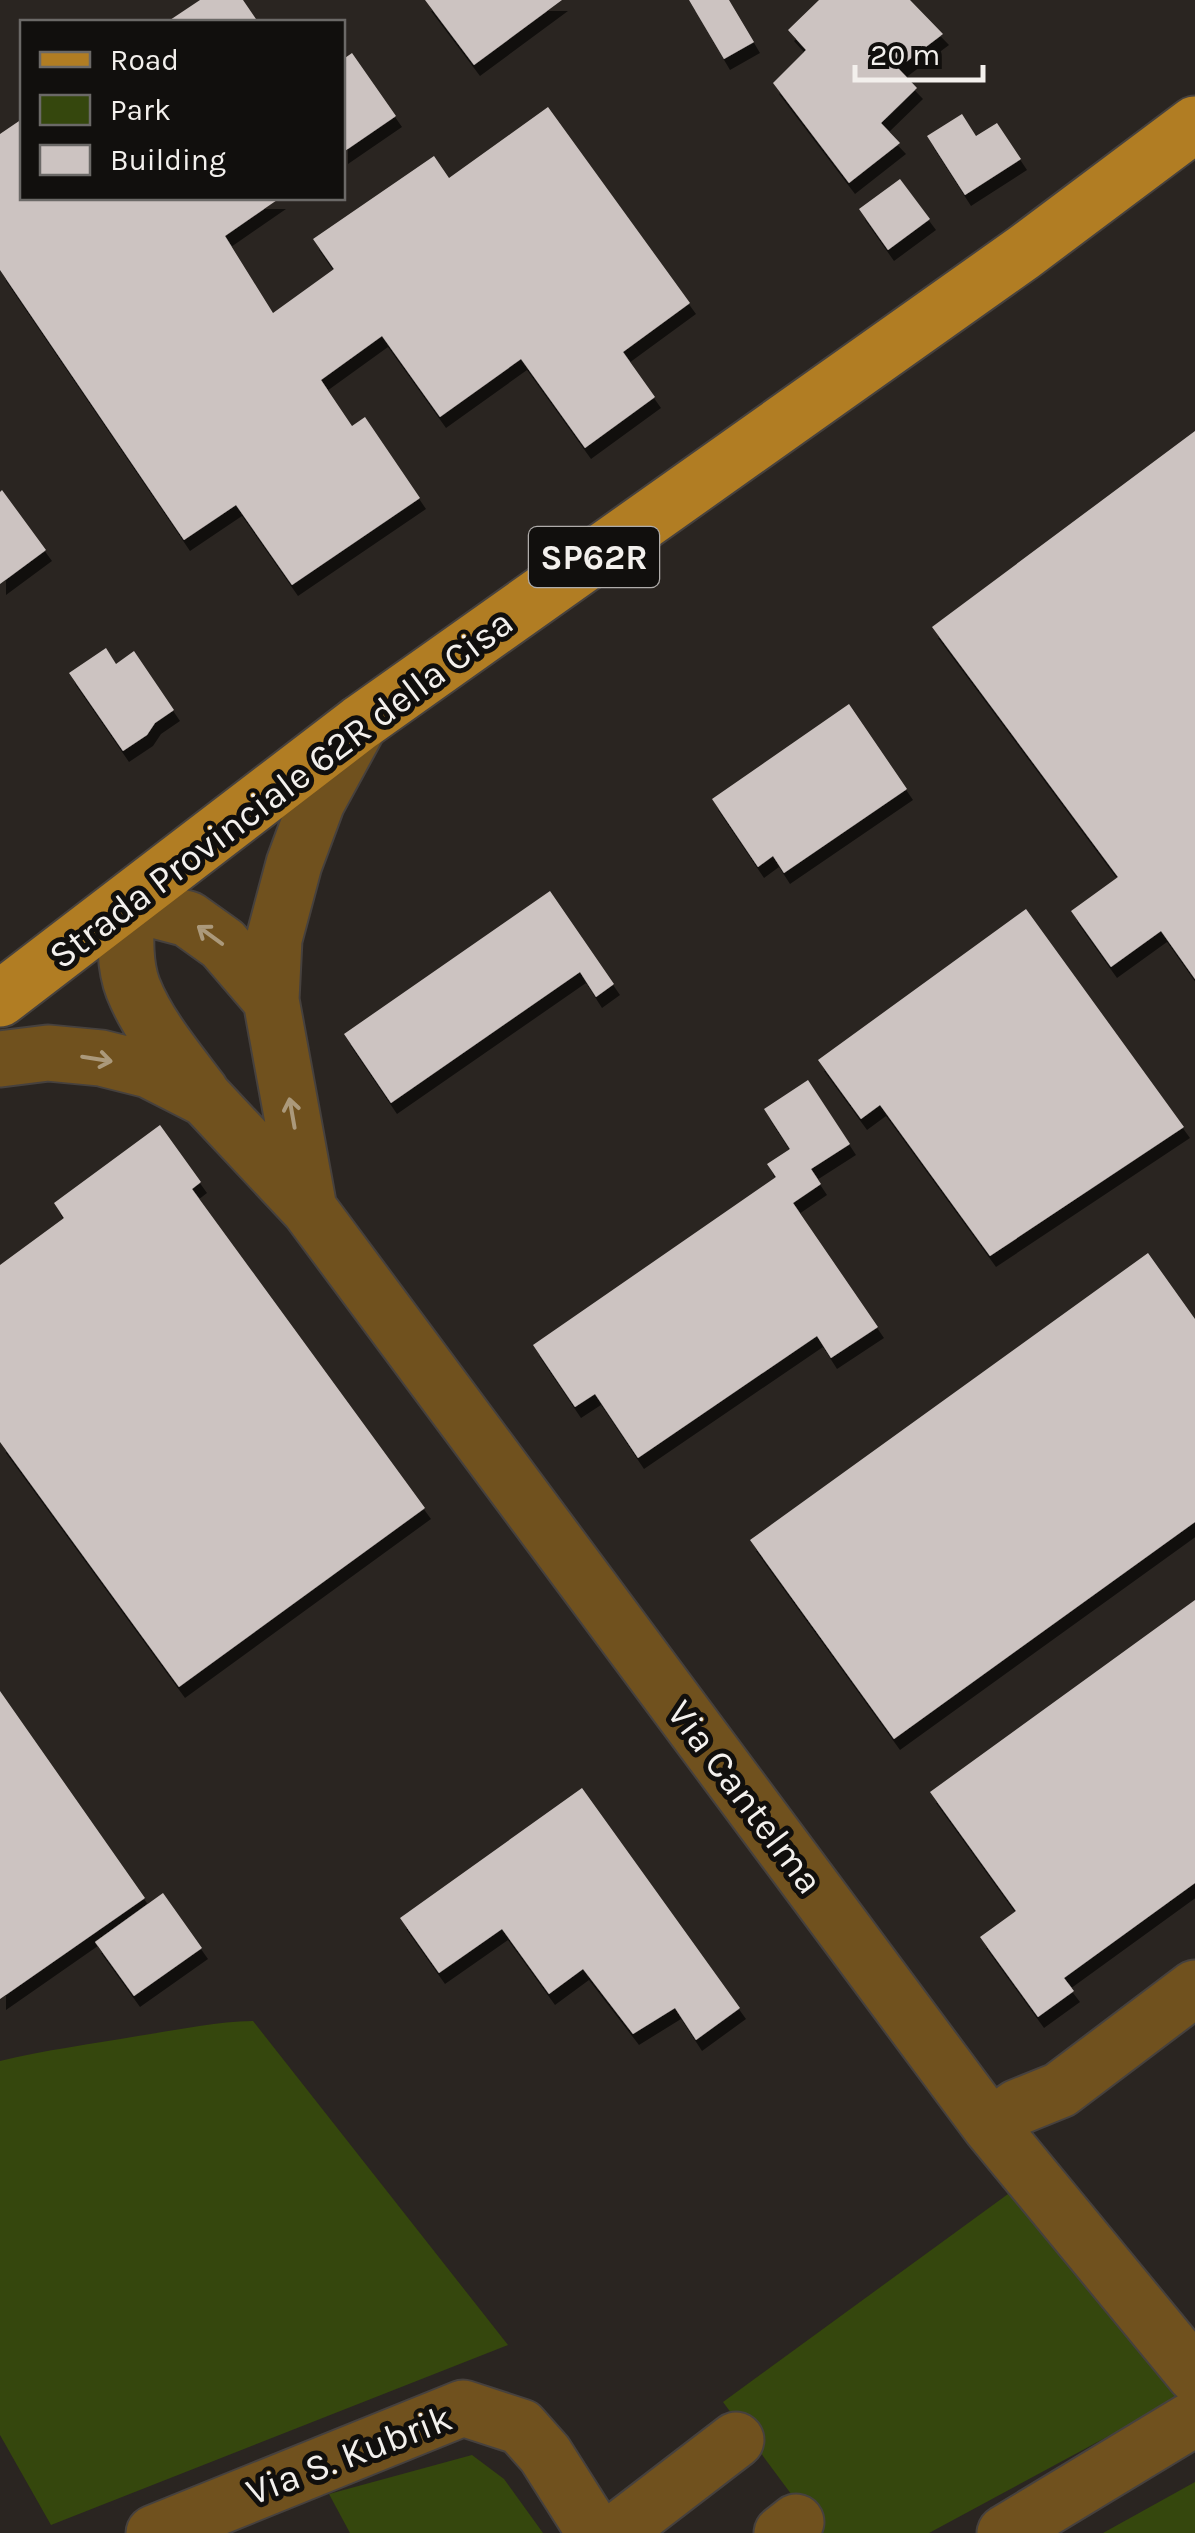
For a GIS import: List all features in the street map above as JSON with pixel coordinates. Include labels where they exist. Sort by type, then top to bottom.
[{"type":"main road","name":"Strada Provinciale 62R della Cisa","points":[[0,999],[360,724],[1007,264],[1189,141]]},
{"type":"street","points":[[309,1209],[271,1000],[274,939],[294,864],[317,802],[360,724]]},
{"type":"street","points":[[206,1099],[149,1019],[132,986],[126,947],[127,902],[188,919],[223,944],[271,1000]]},
{"type":"street","points":[[0,1058],[48,1053],[100,1058],[149,1070],[206,1099]]},
{"type":"street","name":"Via Cantelma","points":[[206,1099],[309,1209],[990,2126],[1195,2376]]},
{"type":"street","points":[[990,2126],[1018,2107],[1060,2090],[1195,1988]]},
{"type":"street","name":"Via S. Kubrik","points":[[154,2533],[463,2408],[521,2427],[545,2454],[594,2533]]},
{"type":"street","points":[[1023,2529],[1195,2418]]},
{"type":"street","points":[[615,2533],[736,2440]]},
{"type":"green space","points":[[253,2021],[508,2345],[51,2525],[0,2435],[0,2061],[195,2027]]},
{"type":"green space","points":[[1023,2183],[1181,2397],[929,2533],[820,2533],[723,2402]]},
{"type":"green space","points":[[472,2455],[504,2479],[543,2533],[350,2533],[329,2494]]},
{"type":"green space","points":[[1195,2482],[1195,2533],[1103,2533]]},
{"type":"building","points":[[200,0],[243,0],[257,20],[170,20]]},
{"type":"building","points":[[425,0],[562,0],[474,65]]},
{"type":"building","points":[[689,0],[729,0],[754,42],[724,59]]},
{"type":"building","points":[[819,0],[910,0],[943,34],[898,68],[917,88],[881,123],[900,143],[849,183],[773,83],[806,50],[788,30]]},
{"type":"building","points":[[352,53],[396,116],[345,151],[345,58]]},
{"type":"building","points":[[548,107],[690,303],[623,352],[655,397],[585,448],[521,359],[440,417],[382,336],[321,380],[352,426],[365,417],[420,498],[292,585],[236,505],[184,540],[0,270],[0,134],[20,120],[20,200],[277,200],[225,236],[273,313],[334,269],[313,239],[434,156],[449,178]]},
{"type":"building","points":[[962,114],[976,136],[997,123],[1021,159],[965,195],[927,136]]},
{"type":"building","points":[[900,179],[930,219],[888,250],[859,209]]},
{"type":"building","points":[[1195,431],[1195,979],[1161,931],[1111,967],[1071,911],[1118,877],[932,627]]},
{"type":"building","points":[[0,492],[46,550],[0,584]]},
{"type":"building","points":[[106,648],[116,664],[134,651],[174,710],[123,751],[69,673]]},
{"type":"building","points":[[849,704],[907,789],[784,873],[773,856],[758,867],[712,799]]},
{"type":"building","points":[[550,891],[614,984],[596,997],[580,972],[391,1103],[344,1034]]},
{"type":"building","points":[[1026,909],[1184,1127],[990,1256],[880,1105],[861,1119],[818,1060]]},
{"type":"building","points":[[808,1080],[850,1144],[811,1169],[821,1184],[793,1203],[878,1327],[831,1358],[817,1336],[638,1458],[595,1394],[575,1407],[533,1345],[776,1177],[767,1164],[790,1149],[764,1109]]},
{"type":"building","points":[[160,1125],[201,1182],[192,1189],[425,1508],[179,1687],[0,1442],[0,1265],[64,1218],[54,1203]]},
{"type":"building","points":[[1148,1253],[1195,1319],[1195,1522],[894,1739],[750,1540]]},
{"type":"building","points":[[1195,1600],[1195,1883],[1064,1978],[1074,1991],[1038,2017],[980,1937],[1016,1911],[930,1792]]},
{"type":"building","points":[[0,1691],[145,1898],[0,1999]]},
{"type":"building","points":[[582,1788],[740,2008],[696,2040],[675,2008],[633,2034],[583,1969],[549,1994],[502,1929],[439,1973],[400,1918]]},
{"type":"building","points":[[163,1893],[202,1948],[134,1996],[95,1942]]}]
